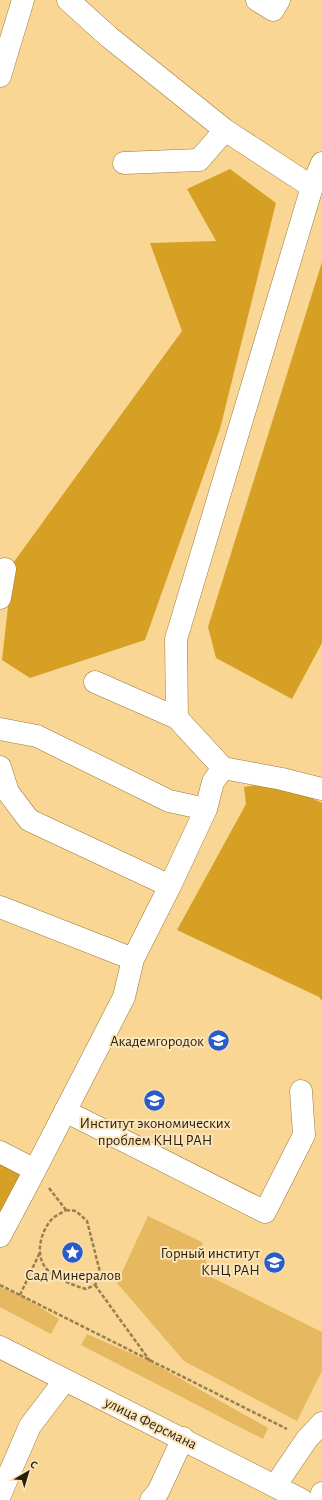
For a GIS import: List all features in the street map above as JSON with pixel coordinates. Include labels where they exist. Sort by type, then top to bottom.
[{"type":"street","points":[[0,76],[23,0]]},
{"type":"street","points":[[68,0],[109,37],[225,130],[312,187]]},
{"type":"street","points":[[257,0],[273,10],[279,0]]},
{"type":"street","points":[[124,163],[199,160],[225,130]]},
{"type":"street","points":[[177,718],[176,639],[312,187],[322,163]]},
{"type":"street","points":[[0,598],[5,569]]},
{"type":"street","points":[[96,682],[177,718],[223,768],[282,779],[322,789]]},
{"type":"street","points":[[0,729],[37,736],[169,800],[206,809]]},
{"type":"street","points":[[0,767],[8,792],[29,820],[170,886]]},
{"type":"street","points":[[0,1236],[124,997],[133,959],[170,886],[206,809],[213,782],[223,768]]},
{"type":"street","points":[[0,907],[133,959]]},
{"type":"street","points":[[65,1111],[265,1212],[304,1135],[301,1091]]},
{"type":"street","points":[[0,1152],[35,1170]]},
{"type":"street","name":"улица Ферсмана","points":[[0,1347],[183,1438],[302,1500]]},
{"type":"street","points":[[0,1495],[30,1426],[65,1380]]},
{"type":"street","points":[[274,1486],[307,1439],[322,1423]]},
{"type":"street","points":[[151,1500],[158,1492],[183,1438]]},
{"type":"street","points":[[320,1500],[322,1493]]},
{"type":"path","points":[[20,1295],[40,1252],[41,1240],[46,1228],[53,1218],[66,1210],[76,1211],[87,1221],[101,1276],[95,1285],[86,1289],[66,1282],[46,1268],[40,1252]]},
{"type":"path","points":[[0,1285],[307,1439]]},
{"type":"path","points":[[95,1285],[151,1362]]},
{"type":"shaded area","points":[[230,169],[276,203],[220,429],[145,640],[30,678],[2,660],[13,563],[182,331],[150,243],[216,241],[187,189]]},
{"type":"shaded area","points":[[322,262],[322,643],[292,699],[216,658],[208,627]]},
{"type":"shaded area","points":[[277,782],[322,803],[322,1001],[319,997],[177,930],[246,804],[244,787]]},
{"type":"shaded area","points":[[0,1162],[26,1175],[0,1226]]},
{"type":"shaded area","points":[[148,1216],[202,1242],[209,1276],[322,1332],[322,1371],[297,1421],[184,1361],[117,1283]]},
{"type":"shaded area","points":[[0,1287],[20,1295],[59,1319],[51,1334],[0,1307]]},
{"type":"shaded area","points":[[87,1334],[151,1362],[268,1428],[263,1439],[81,1345]]},
{"type":"place","name":"Академгородок","points":[[219,1041]]},
{"type":"place","name":"Институт экономических проблем КНЦ РАН","points":[[155,1100]]},
{"type":"place","name":"Сад Минералов","points":[[73,1252]]},
{"type":"place","name":"Горный институт КНЦ РАН","points":[[275,1262]]}]
